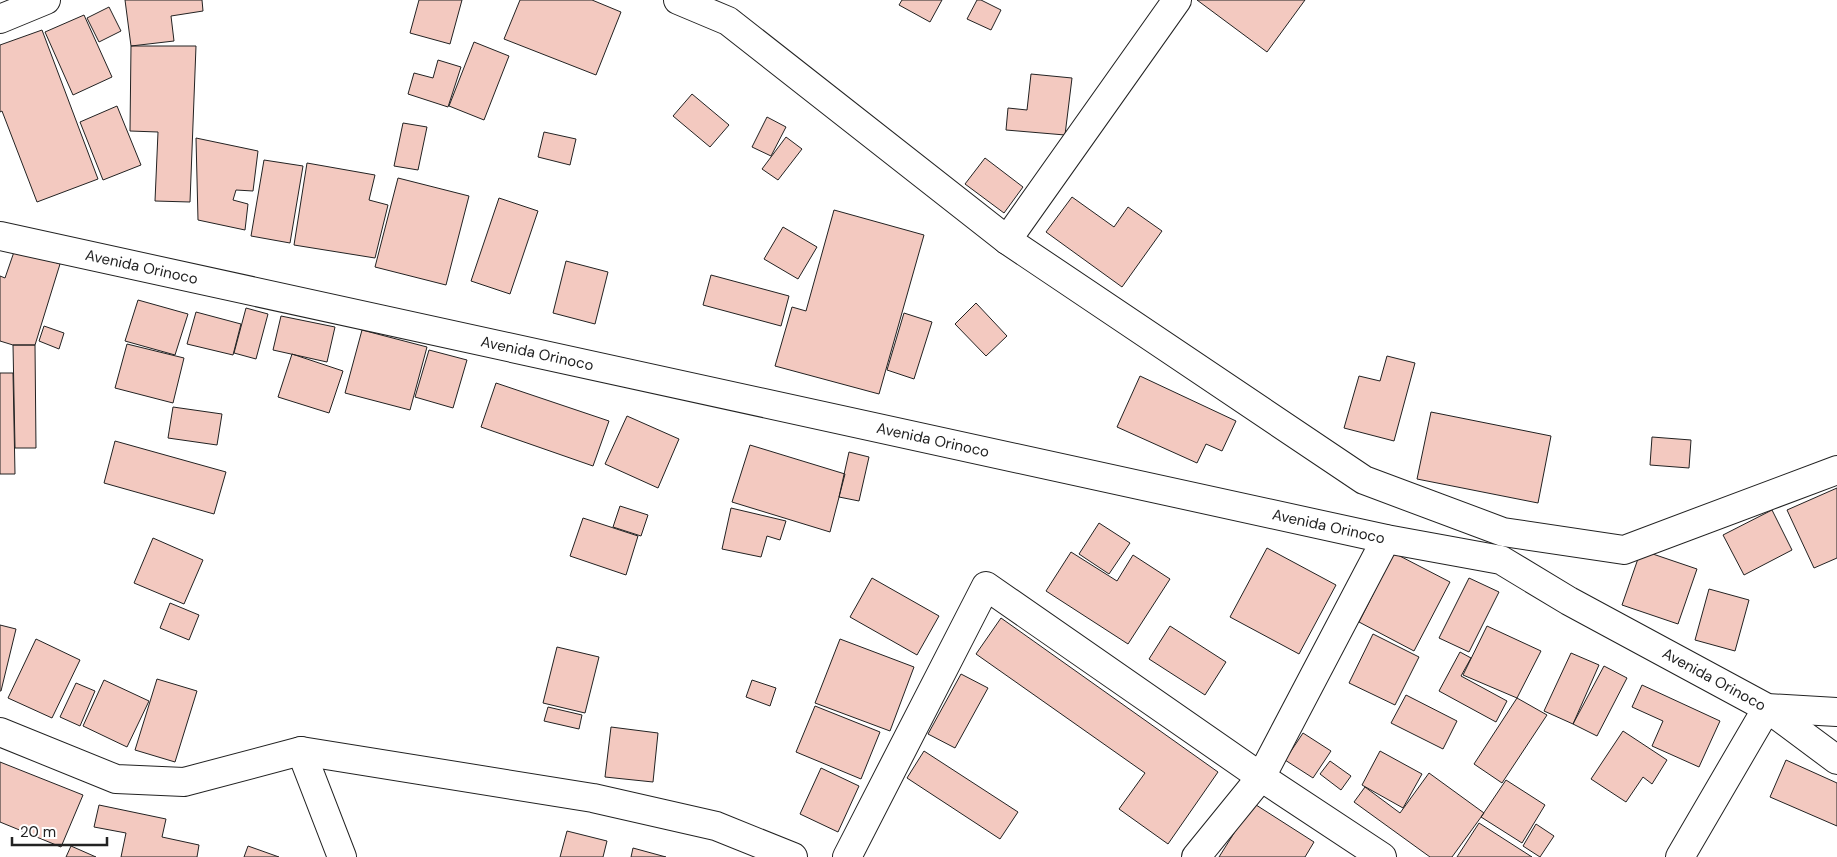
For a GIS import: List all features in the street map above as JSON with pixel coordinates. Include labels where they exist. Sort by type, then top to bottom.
[{"type":"street","points":[[0,19],[46,0]]},
{"type":"street","points":[[678,0],[721,7],[1007,240],[1364,480],[1503,532],[1624,550],[1837,470]]},
{"type":"street","points":[[1007,240],[1177,0]]},
{"type":"street","name":"Avenida Orinoco","points":[[0,236],[1386,539],[1501,560],[1569,601],[1767,708],[1837,712]]},
{"type":"street","points":[[1196,857],[1261,778],[1386,539]]},
{"type":"street","points":[[847,857],[986,586],[1261,778],[1382,857]]},
{"type":"street","points":[[1680,857],[1767,708],[1837,760]]},
{"type":"street","points":[[0,732],[116,779],[184,782],[301,751],[593,798],[716,826],[793,857]]},
{"type":"street","points":[[301,751],[342,857]]},
{"type":"building","points":[[125,0],[202,0],[203,11],[171,16],[174,41],[131,46]]},
{"type":"building","points":[[419,0],[462,0],[450,44],[410,33]]},
{"type":"building","points":[[520,0],[592,0],[621,12],[596,75],[504,39]]},
{"type":"building","points":[[902,0],[942,0],[930,22],[899,5]]},
{"type":"building","points":[[977,0],[981,0],[1001,10],[991,30],[967,19]]},
{"type":"building","points":[[1197,0],[1305,0],[1267,52]]},
{"type":"building","points":[[109,7],[121,31],[99,42],[87,18]]},
{"type":"building","points":[[84,15],[112,77],[73,95],[45,32]]},
{"type":"building","points":[[42,30],[98,179],[37,202],[2,111],[0,112],[0,45]]},
{"type":"building","points":[[474,42],[509,56],[484,120],[449,106]]},
{"type":"building","points":[[131,46],[196,46],[190,202],[155,201],[158,132],[130,131]]},
{"type":"building","points":[[438,60],[461,67],[448,107],[408,94],[414,73],[433,78]]},
{"type":"building","points":[[1031,74],[1072,78],[1065,135],[1006,130],[1008,108],[1027,110]]},
{"type":"building","points":[[692,94],[729,125],[710,147],[673,116]]},
{"type":"building","points":[[117,106],[141,165],[103,180],[80,122]]},
{"type":"building","points":[[767,117],[786,127],[771,156],[752,147]]},
{"type":"building","points":[[403,123],[427,127],[418,170],[394,166]]},
{"type":"building","points":[[544,132],[576,139],[570,165],[538,157]]},
{"type":"building","points":[[786,137],[802,149],[778,180],[762,169]]},
{"type":"building","points":[[196,138],[258,151],[253,191],[236,190],[233,200],[248,204],[245,230],[198,220]]},
{"type":"building","points":[[985,158],[1023,187],[1004,213],[965,184]]},
{"type":"building","points":[[264,160],[303,166],[290,243],[251,236]]},
{"type":"building","points":[[307,163],[375,175],[369,200],[388,205],[375,258],[294,245]]},
{"type":"building","points":[[398,178],[469,196],[446,285],[375,267]]},
{"type":"building","points":[[1072,197],[1114,227],[1128,207],[1162,231],[1122,287],[1046,232]]},
{"type":"building","points":[[499,198],[538,211],[510,294],[471,281]]},
{"type":"building","points":[[834,210],[924,235],[879,394],[775,366],[792,307],[806,311]]},
{"type":"building","points":[[783,227],[817,247],[798,279],[764,259]]},
{"type":"building","points":[[15,249],[60,264],[35,345],[13,345],[0,341],[0,276],[5,278]]},
{"type":"building","points":[[566,261],[608,272],[595,324],[553,313]]},
{"type":"building","points":[[711,275],[789,296],[781,326],[703,305]]},
{"type":"building","points":[[138,300],[188,314],[175,355],[125,341]]},
{"type":"building","points":[[976,303],[1007,336],[986,356],[955,324]]},
{"type":"building","points":[[246,308],[268,314],[256,359],[234,353]]},
{"type":"building","points":[[196,312],[241,324],[233,355],[187,344]]},
{"type":"building","points":[[904,313],[932,322],[914,379],[887,370]]},
{"type":"building","points":[[281,316],[335,327],[327,362],[273,350]]},
{"type":"building","points":[[44,326],[64,333],[59,349],[39,341]]},
{"type":"building","points":[[362,330],[427,347],[410,410],[345,393]]},
{"type":"building","points":[[127,344],[184,358],[173,403],[115,388]]},
{"type":"building","points":[[13,345],[35,345],[36,448],[15,448]]},
{"type":"building","points":[[429,350],[467,360],[453,408],[415,397]]},
{"type":"building","points":[[292,354],[343,371],[329,413],[278,397]]},
{"type":"building","points":[[1387,356],[1415,363],[1394,441],[1344,428],[1359,376],[1380,381]]},
{"type":"building","points":[[0,373],[13,373],[15,474],[0,474]]},
{"type":"building","points":[[1140,376],[1236,421],[1222,451],[1206,444],[1197,463],[1117,427]]},
{"type":"building","points":[[496,383],[609,421],[593,466],[481,427]]},
{"type":"building","points":[[173,407],[222,414],[217,445],[168,438]]},
{"type":"building","points":[[1431,412],[1551,436],[1538,503],[1417,479]]},
{"type":"building","points":[[627,416],[679,439],[658,488],[605,464]]},
{"type":"building","points":[[1652,437],[1691,440],[1689,468],[1650,465]]},
{"type":"building","points":[[115,441],[226,472],[214,514],[104,483]]},
{"type":"building","points":[[750,445],[845,474],[830,532],[732,502]]},
{"type":"building","points":[[849,452],[869,457],[859,501],[839,497]]},
{"type":"building","points":[[1837,488],[1837,558],[1814,568],[1787,510]]},
{"type":"building","points":[[620,506],[648,515],[641,536],[613,527]]},
{"type":"building","points":[[731,508],[786,521],[780,540],[767,536],[761,557],[722,549]]},
{"type":"building","points":[[1772,510],[1792,550],[1744,575],[1723,535]]},
{"type":"building","points":[[583,518],[638,536],[626,575],[570,556]]},
{"type":"building","points":[[1099,523],[1130,543],[1109,574],[1079,554]]},
{"type":"building","points":[[153,538],[203,560],[184,604],[134,583]]},
{"type":"building","points":[[1267,548],[1336,585],[1299,654],[1230,617]]},
{"type":"building","points":[[1641,550],[1697,569],[1678,624],[1622,605]]},
{"type":"building","points":[[1071,552],[1117,581],[1133,555],[1170,579],[1128,644],[1046,591]]},
{"type":"building","points":[[1394,553],[1450,582],[1414,651],[1359,622]]},
{"type":"building","points":[[872,578],[939,616],[917,655],[850,617]]},
{"type":"building","points":[[1469,578],[1499,592],[1469,652],[1439,638]]},
{"type":"building","points":[[1709,589],[1749,600],[1735,651],[1695,640]]},
{"type":"building","points":[[170,603],[199,615],[189,640],[160,628]]},
{"type":"building","points":[[1001,618],[1218,772],[1168,844],[1119,809],[1145,773],[976,654]]},
{"type":"building","points":[[0,625],[16,629],[1,691],[0,691]]},
{"type":"building","points":[[1170,626],[1226,662],[1205,695],[1149,659]]},
{"type":"building","points":[[1487,626],[1541,651],[1517,698],[1463,675]]},
{"type":"building","points":[[1373,634],[1419,657],[1395,705],[1349,683]]},
{"type":"building","points":[[36,639],[80,660],[52,718],[8,698]]},
{"type":"building","points":[[840,639],[914,667],[890,731],[815,703]]},
{"type":"building","points":[[557,647],[599,657],[585,713],[543,703]]},
{"type":"building","points":[[1460,652],[1471,658],[1461,676],[1507,701],[1496,722],[1439,691]]},
{"type":"building","points":[[1571,653],[1599,665],[1573,724],[1544,711]]},
{"type":"building","points":[[1604,666],[1627,678],[1597,736],[1573,724]]},
{"type":"building","points":[[961,674],[988,688],[955,748],[928,734]]},
{"type":"building","points":[[157,679],[197,691],[175,762],[135,750]]},
{"type":"building","points":[[104,680],[149,701],[127,747],[83,726]]},
{"type":"building","points":[[752,680],[776,688],[770,706],[746,697]]},
{"type":"building","points":[[76,683],[95,691],[80,726],[60,717]]},
{"type":"building","points":[[1642,685],[1720,721],[1699,767],[1652,746],[1663,721],[1632,707]]},
{"type":"building","points":[[1406,695],[1457,721],[1443,749],[1391,723]]},
{"type":"building","points":[[1517,698],[1547,715],[1502,783],[1474,764]]},
{"type":"building","points":[[815,706],[880,732],[861,779],[796,752]]},
{"type":"building","points":[[548,707],[582,715],[579,729],[544,721]]},
{"type":"building","points":[[611,727],[658,733],[653,782],[605,777]]},
{"type":"building","points":[[1623,731],[1667,760],[1652,784],[1643,777],[1626,802],[1591,779]]},
{"type":"building","points":[[1303,733],[1331,751],[1313,778],[1285,760]]},
{"type":"building","points":[[924,751],[1018,812],[1000,839],[907,778]]},
{"type":"building","points":[[1380,751],[1422,774],[1403,808],[1362,785]]},
{"type":"building","points":[[1786,760],[1837,783],[1837,826],[1770,797]]},
{"type":"building","points":[[1330,761],[1351,776],[1341,790],[1320,774]]},
{"type":"building","points":[[0,762],[83,795],[61,847],[0,822]]},
{"type":"building","points":[[821,768],[859,786],[838,832],[800,814]]},
{"type":"building","points":[[1429,773],[1484,813],[1452,857],[1430,857],[1354,802],[1365,787],[1400,813]]},
{"type":"building","points":[[1506,780],[1545,805],[1522,843],[1481,817]]},
{"type":"building","points":[[1253,803],[1314,842],[1305,857],[1219,857]]},
{"type":"building","points":[[99,805],[166,819],[162,837],[199,845],[197,857],[121,857],[126,833],[94,827]]},
{"type":"building","points":[[1479,823],[1532,857],[1457,857]]},
{"type":"building","points":[[1536,824],[1554,836],[1540,857],[1523,846]]},
{"type":"building","points":[[567,831],[607,841],[603,857],[560,857]]},
{"type":"building","points":[[71,846],[96,857],[66,857]]},
{"type":"building","points":[[248,846],[279,857],[244,857]]},
{"type":"building","points":[[633,848],[666,857],[631,857]]}]
